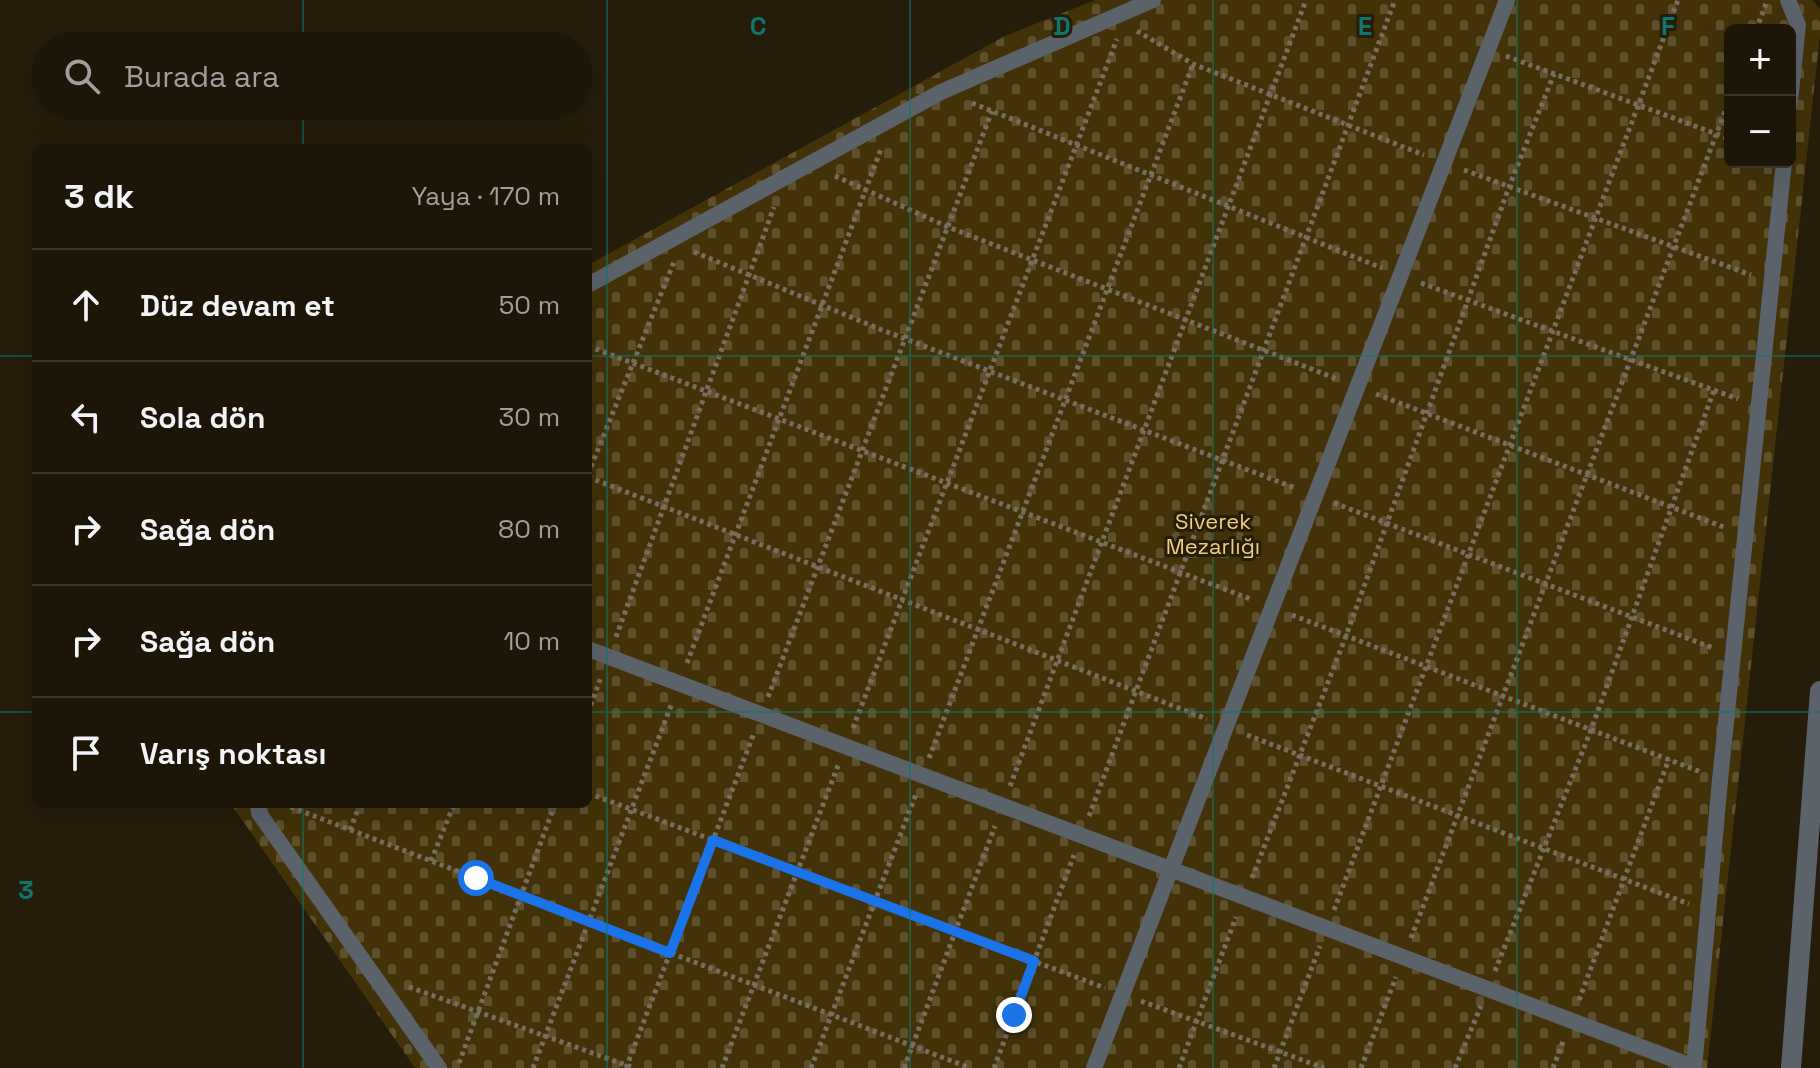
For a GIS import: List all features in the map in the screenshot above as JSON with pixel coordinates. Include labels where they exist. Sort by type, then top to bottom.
[{"type":"street","points":[[1791,1068],[1820,691]]},
{"type":"lane","points":[[592,283],[674,244],[785,177],[941,92],[1153,0]]},
{"type":"lane","points":[[1094,1068],[1507,0]]},
{"type":"lane","points":[[1788,0],[1798,25],[1791,96]]},
{"type":"lane","points":[[592,651],[1694,1067],[1720,780],[1783,168]]},
{"type":"lane","points":[[258,808],[439,1068]]},
{"type":"path","points":[[904,1068],[1306,0]]},
{"type":"path","points":[[994,1068],[1395,0]]},
{"type":"path","points":[[1274,1068],[1678,0]]},
{"type":"path","points":[[1758,24],[1767,0]]},
{"type":"path","points":[[722,1068],[1118,37]]},
{"type":"path","points":[[1487,49],[1724,137]]},
{"type":"path","points":[[811,1068],[1193,64]]},
{"type":"path","points":[[1179,1068],[1346,636],[1385,523],[1554,74]]},
{"type":"path","points":[[941,92],[1400,275],[1758,406]]},
{"type":"path","points":[[372,973],[629,1067],[992,111]]},
{"type":"path","points":[[1361,1068],[1724,113]]},
{"type":"path","points":[[533,1068],[893,118]]},
{"type":"path","points":[[809,164],[948,227],[1745,535]]},
{"type":"path","points":[[592,702],[785,177]]},
{"type":"path","points":[[592,465],[634,362],[674,244],[905,339],[1733,656]]},
{"type":"path","points":[[592,347],[1720,780]]},
{"type":"path","points":[[1455,1068],[1546,849],[1714,390]]},
{"type":"path","points":[[592,477],[1226,727],[1709,911]]},
{"type":"path","points":[[1553,1068],[1669,759]]},
{"type":"path","points":[[592,794],[1324,1068]]},
{"type":"path","points":[[293,808],[970,1068]]},
{"type":"path","points":[[350,830],[358,808]]},
{"type":"path","points":[[431,861],[452,808]]},
{"type":"path","points":[[458,1068],[554,808]]},
{"type":"green space","name":"Siverek Mezarlığı","points":[[1095,0],[1813,0],[1820,10],[1820,35],[1707,1068],[415,1068],[234,808],[592,808],[592,263],[1005,36]]},
{"type":"route","points":[[476,878],[670,953],[713,840],[1034,961],[1014,1015]]}]
